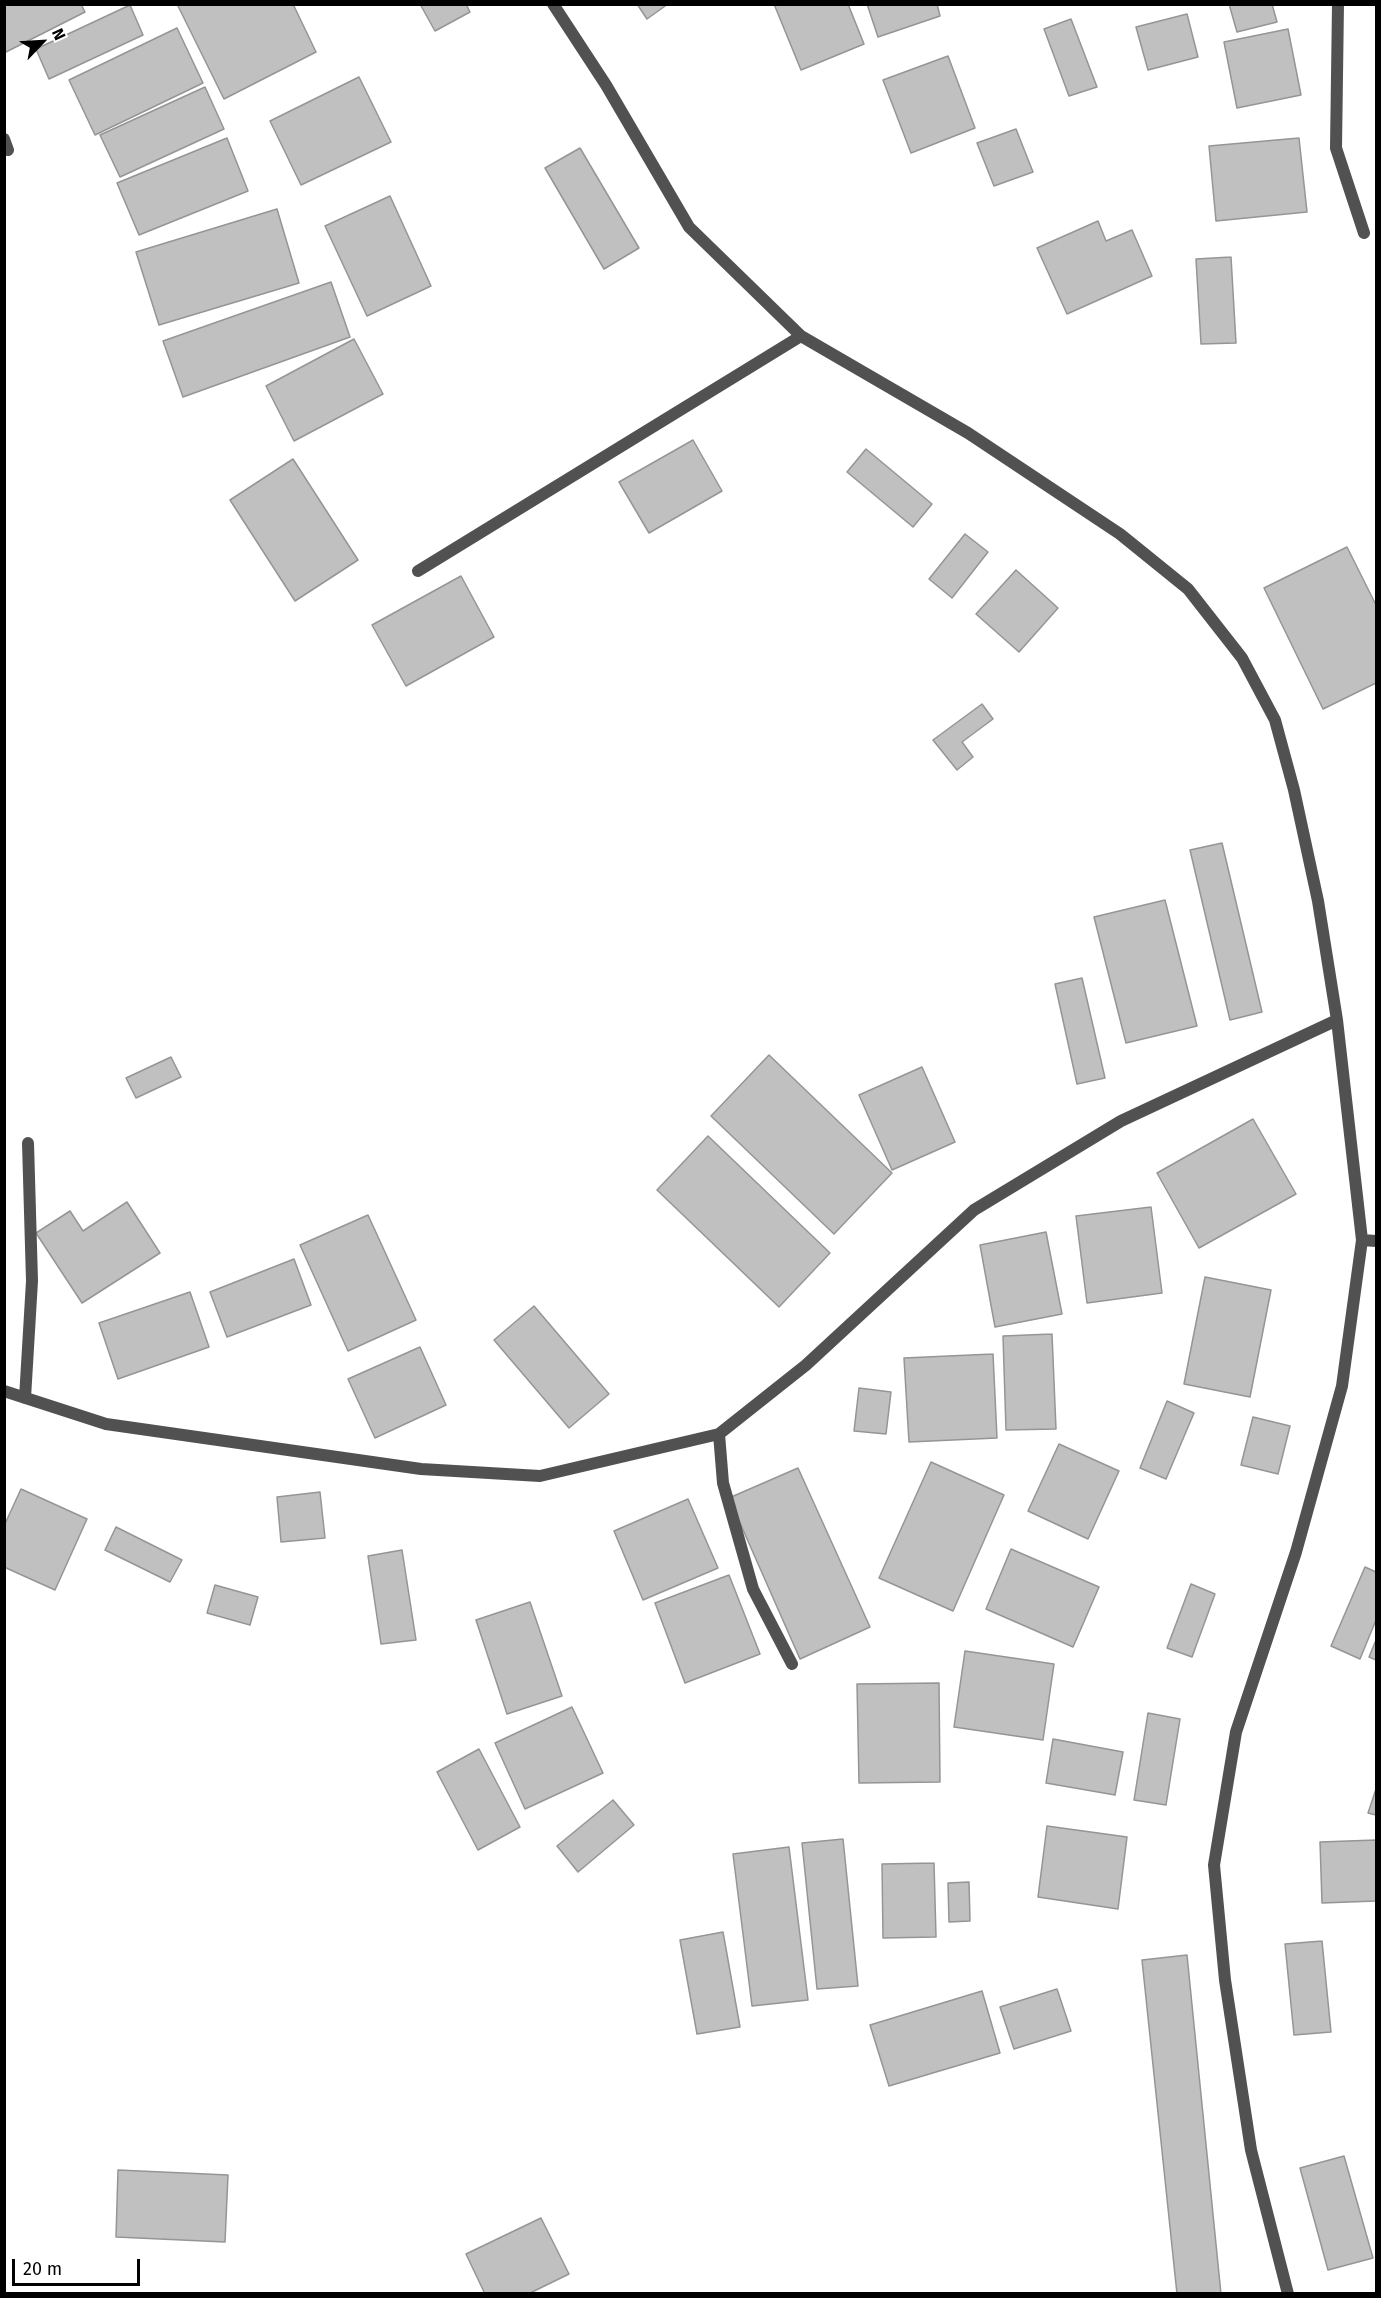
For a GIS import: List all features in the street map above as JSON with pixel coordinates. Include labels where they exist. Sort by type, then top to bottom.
[{"type":"street","points":[[553,4],[606,85],[689,227],[801,336],[987,446],[1120,534],[1188,589],[1242,658],[1275,720],[1294,790],[1318,901],[1337,1020],[1362,1240],[1342,1386],[1296,1552],[1236,1731],[1214,1865],[1225,1980],[1251,2150],[1288,2294]]},
{"type":"street","points":[[1338,4],[1336,148],[1364,233]]},
{"type":"street","points":[[418,571],[801,336]]},
{"type":"street","points":[[4,1391],[106,1424],[421,1469],[540,1476],[719,1434],[806,1365],[974,1210],[1121,1121],[1337,1020]]},
{"type":"street","points":[[25,1398],[33,1281],[28,1143]]},
{"type":"street","points":[[1362,1240],[1377,1241]]},
{"type":"street","points":[[719,1434],[723,1483],[753,1589],[792,1664]]},
{"type":"building","points":[[4,4],[81,4],[85,12],[4,53]]},
{"type":"building","points":[[177,4],[293,4],[316,52],[224,99]]},
{"type":"building","points":[[420,4],[466,4],[470,12],[435,31]]},
{"type":"building","points":[[637,4],[668,4],[647,19]]},
{"type":"building","points":[[774,4],[848,4],[864,44],[801,70]]},
{"type":"building","points":[[867,4],[937,4],[940,16],[878,37]]},
{"type":"building","points":[[1229,4],[1272,4],[1277,22],[1237,32]]},
{"type":"building","points":[[130,5],[143,35],[49,79],[36,49]]},
{"type":"building","points":[[1187,14],[1198,57],[1148,70],[1136,27]]},
{"type":"building","points":[[1071,19],[1097,87],[1069,96],[1044,29]]},
{"type":"building","points":[[177,28],[203,83],[95,135],[69,80]]},
{"type":"building","points":[[1288,29],[1301,95],[1237,108],[1224,42]]},
{"type":"building","points":[[948,56],[975,128],[911,153],[883,80]]},
{"type":"building","points":[[359,77],[391,142],[301,185],[270,121]]},
{"type":"building","points":[[205,87],[224,129],[120,177],[100,135]]},
{"type":"building","points":[[1016,129],[1033,172],[994,186],[977,143]]},
{"type":"building","points":[[227,138],[248,191],[139,235],[117,183]]},
{"type":"building","points":[[1299,138],[1307,212],[1216,221],[1209,146]]},
{"type":"building","points":[[580,148],[639,248],[604,269],[545,168]]},
{"type":"building","points":[[390,196],[431,286],[367,316],[325,226]]},
{"type":"building","points":[[277,209],[299,283],[159,325],[136,252]]},
{"type":"building","points":[[1098,221],[1106,241],[1132,230],[1152,276],[1067,314],[1037,248]]},
{"type":"building","points":[[1231,257],[1236,343],[1201,344],[1196,259]]},
{"type":"building","points":[[331,282],[350,337],[183,397],[163,341]]},
{"type":"building","points":[[354,339],[383,394],[294,441],[266,386]]},
{"type":"building","points":[[693,440],[722,491],[649,533],[619,482]]},
{"type":"building","points":[[866,449],[932,504],[913,527],[847,472]]},
{"type":"building","points":[[293,459],[358,560],[295,601],[230,500]]},
{"type":"building","points":[[965,534],[988,552],[952,598],[929,579]]},
{"type":"building","points":[[1347,547],[1376,605],[1376,683],[1323,709],[1264,588]]},
{"type":"building","points":[[1016,570],[1058,608],[1019,652],[976,614]]},
{"type":"building","points":[[461,576],[494,637],[406,686],[372,625]]},
{"type":"building","points":[[982,704],[993,719],[962,742],[973,757],[957,770],[933,740]]},
{"type":"building","points":[[1222,843],[1262,1012],[1230,1020],[1190,850]]},
{"type":"building","points":[[1165,900],[1197,1026],[1126,1043],[1094,917]]},
{"type":"building","points":[[1082,978],[1105,1078],[1077,1084],[1055,984]]},
{"type":"building","points":[[769,1055],[892,1173],[834,1234],[711,1116]]},
{"type":"building","points":[[171,1057],[181,1077],[136,1098],[126,1078]]},
{"type":"building","points":[[922,1067],[955,1142],[892,1170],[859,1095]]},
{"type":"building","points":[[1253,1119],[1296,1194],[1199,1248],[1157,1173]]},
{"type":"building","points":[[708,1136],[830,1253],[779,1307],[657,1190]]},
{"type":"building","points":[[127,1202],[160,1253],[82,1303],[36,1233],[70,1211],[83,1231]]},
{"type":"building","points":[[1151,1207],[1162,1293],[1087,1303],[1076,1216]]},
{"type":"building","points":[[368,1215],[416,1320],[348,1351],[300,1245]]},
{"type":"building","points":[[1046,1232],[1062,1314],[995,1327],[980,1245]]},
{"type":"building","points":[[294,1259],[311,1305],[227,1337],[210,1292]]},
{"type":"building","points":[[1205,1277],[1271,1290],[1250,1397],[1184,1384]]},
{"type":"building","points":[[190,1292],[209,1347],[118,1379],[99,1323]]},
{"type":"building","points":[[534,1306],[609,1394],[569,1428],[494,1340]]},
{"type":"building","points":[[1052,1334],[1056,1429],[1006,1430],[1003,1336]]},
{"type":"building","points":[[420,1347],[446,1405],[375,1438],[348,1379]]},
{"type":"building","points":[[993,1354],[997,1438],[909,1442],[904,1358]]},
{"type":"building","points":[[859,1388],[891,1392],[886,1434],[854,1431]]},
{"type":"building","points":[[1167,1401],[1194,1413],[1166,1479],[1140,1468]]},
{"type":"building","points":[[1253,1417],[1290,1426],[1278,1474],[1241,1465]]},
{"type":"building","points":[[1059,1444],[1119,1471],[1088,1539],[1028,1511]]},
{"type":"building","points":[[931,1462],[1004,1495],[953,1611],[879,1578]]},
{"type":"building","points":[[798,1468],[870,1627],[800,1659],[729,1498]]},
{"type":"building","points":[[21,1489],[87,1519],[55,1590],[4,1567],[4,1526]]},
{"type":"building","points":[[320,1492],[325,1538],[281,1542],[277,1497]]},
{"type":"building","points":[[688,1499],[718,1568],[643,1600],[614,1531]]},
{"type":"building","points":[[116,1527],[182,1560],[170,1582],[105,1550]]},
{"type":"building","points":[[1011,1549],[1099,1587],[1073,1647],[986,1609]]},
{"type":"building","points":[[402,1550],[416,1640],[381,1644],[368,1556]]},
{"type":"building","points":[[1365,1567],[1376,1572],[1376,1620],[1360,1659],[1331,1646]]},
{"type":"building","points":[[729,1575],[760,1654],[685,1683],[655,1603]]},
{"type":"building","points":[[1191,1584],[1215,1594],[1192,1657],[1167,1648]]},
{"type":"building","points":[[215,1585],[258,1597],[250,1625],[207,1613]]},
{"type":"building","points":[[530,1602],[562,1696],[507,1714],[476,1620]]},
{"type":"building","points":[[1376,1640],[1376,1660],[1369,1657]]},
{"type":"building","points":[[965,1651],[1054,1664],[1043,1740],[954,1727]]},
{"type":"building","points":[[939,1683],[940,1782],[859,1783],[857,1684]]},
{"type":"building","points":[[572,1707],[603,1773],[525,1809],[495,1743]]},
{"type":"building","points":[[1148,1713],[1180,1719],[1166,1805],[1134,1800]]},
{"type":"building","points":[[1053,1739],[1123,1752],[1115,1795],[1046,1783]]},
{"type":"building","points":[[479,1749],[520,1827],[478,1850],[437,1772]]},
{"type":"building","points":[[1376,1789],[1376,1815],[1368,1813]]},
{"type":"building","points":[[613,1800],[634,1825],[578,1872],[557,1846]]},
{"type":"building","points":[[1047,1826],[1127,1837],[1118,1909],[1038,1897]]},
{"type":"building","points":[[843,1839],[858,1986],[817,1989],[802,1843]]},
{"type":"building","points":[[1376,1840],[1376,1901],[1322,1903],[1320,1842]]},
{"type":"building","points":[[789,1847],[808,2000],[752,2006],[733,1854]]},
{"type":"building","points":[[934,1863],[936,1937],[883,1938],[882,1864]]},
{"type":"building","points":[[969,1882],[970,1921],[949,1922],[948,1883]]},
{"type":"building","points":[[723,1932],[740,2027],[697,2034],[680,1940]]},
{"type":"building","points":[[1322,1941],[1331,2032],[1294,2035],[1285,1944]]},
{"type":"building","points":[[1187,1955],[1221,2294],[1177,2294],[1142,1960]]},
{"type":"building","points":[[1057,1989],[1071,2031],[1014,2049],[1000,2007]]},
{"type":"building","points":[[982,1991],[1000,2053],[889,2086],[870,2025]]},
{"type":"building","points":[[1344,2156],[1373,2258],[1328,2270],[1300,2168]]},
{"type":"building","points":[[118,2170],[228,2175],[225,2242],[116,2237]]},
{"type":"building","points":[[541,2218],[569,2274],[528,2294],[485,2294],[466,2254]]}]
